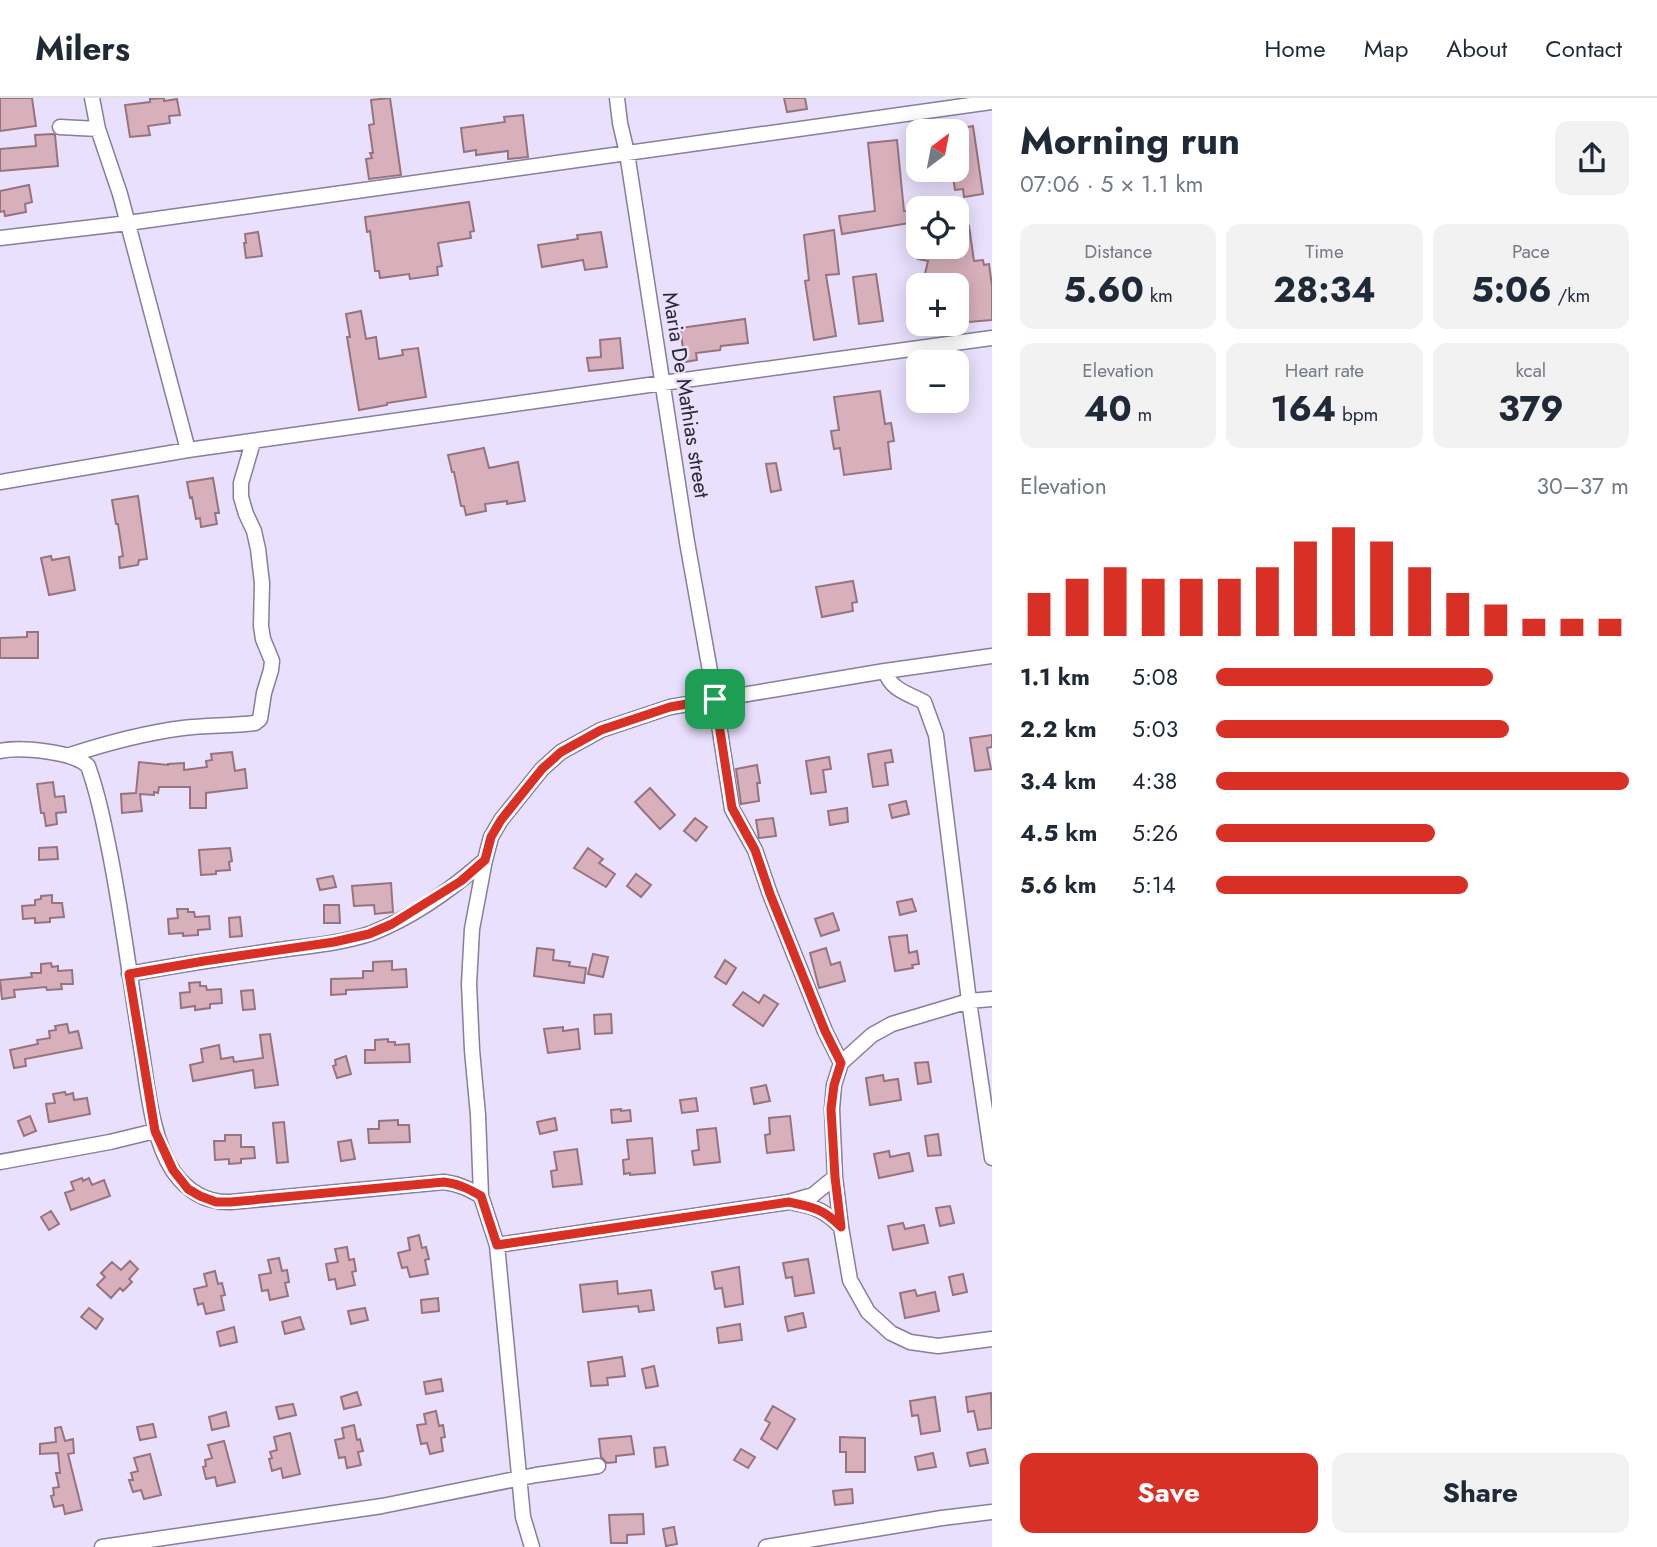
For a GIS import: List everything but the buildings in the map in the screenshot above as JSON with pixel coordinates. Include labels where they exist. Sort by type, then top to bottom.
[{"type":"street","points":[[92,98],[98,129],[120,194],[188,450]]},
{"type":"street","name":"Maria De Mathias street","points":[[617,98],[732,808],[755,850],[825,1031],[841,1063]]},
{"type":"street","points":[[0,238],[128,223],[992,102]]},
{"type":"street","points":[[60,127],[98,129]]},
{"type":"street","points":[[0,482],[188,450],[992,338]]},
{"type":"street","points":[[71,755],[148,734],[184,728],[255,723],[260,719],[272,661],[261,626],[262,583],[258,549],[241,497],[241,483],[253,442]]},
{"type":"street","points":[[532,1547],[523,1517],[497,1245],[481,1196],[472,1051],[469,985],[472,929],[491,837],[501,820],[542,769],[561,752],[601,730],[670,707],[992,656]]},
{"type":"street","points":[[885,671],[894,687],[924,702],[936,735],[992,1158]]},
{"type":"street","points":[[0,751],[38,751],[71,755],[88,766],[105,830],[121,910],[155,1131],[173,1170],[188,1189],[216,1202],[444,1182],[466,1187],[481,1196]]},
{"type":"street","points":[[129,974],[334,942],[369,934],[429,902],[461,881],[485,860]]},
{"type":"street","points":[[992,999],[970,1001],[892,1024],[872,1035],[841,1063],[834,1085],[831,1109],[835,1177],[850,1280],[868,1312],[891,1333],[910,1342],[938,1346],[992,1339]]},
{"type":"street","points":[[0,1162],[155,1131]]},
{"type":"street","points":[[497,1245],[789,1202],[813,1195],[835,1177]]},
{"type":"street","points":[[789,1202],[815,1207],[825,1212],[841,1227]]},
{"type":"street","points":[[102,1547],[382,1506],[598,1466]]},
{"type":"street","points":[[766,1547],[992,1512]]},
{"type":"route","points":[[715,699],[732,808],[755,850],[825,1031],[841,1063],[834,1085],[831,1109],[841,1227],[825,1212],[815,1207],[789,1202],[497,1245],[481,1196],[456,1184],[444,1182],[231,1202],[216,1202],[188,1189],[173,1170],[155,1131],[129,974],[334,942],[369,934],[392,924],[461,881],[485,860],[491,837],[501,820],[542,769],[561,752],[601,730],[670,707],[715,699]]}]
